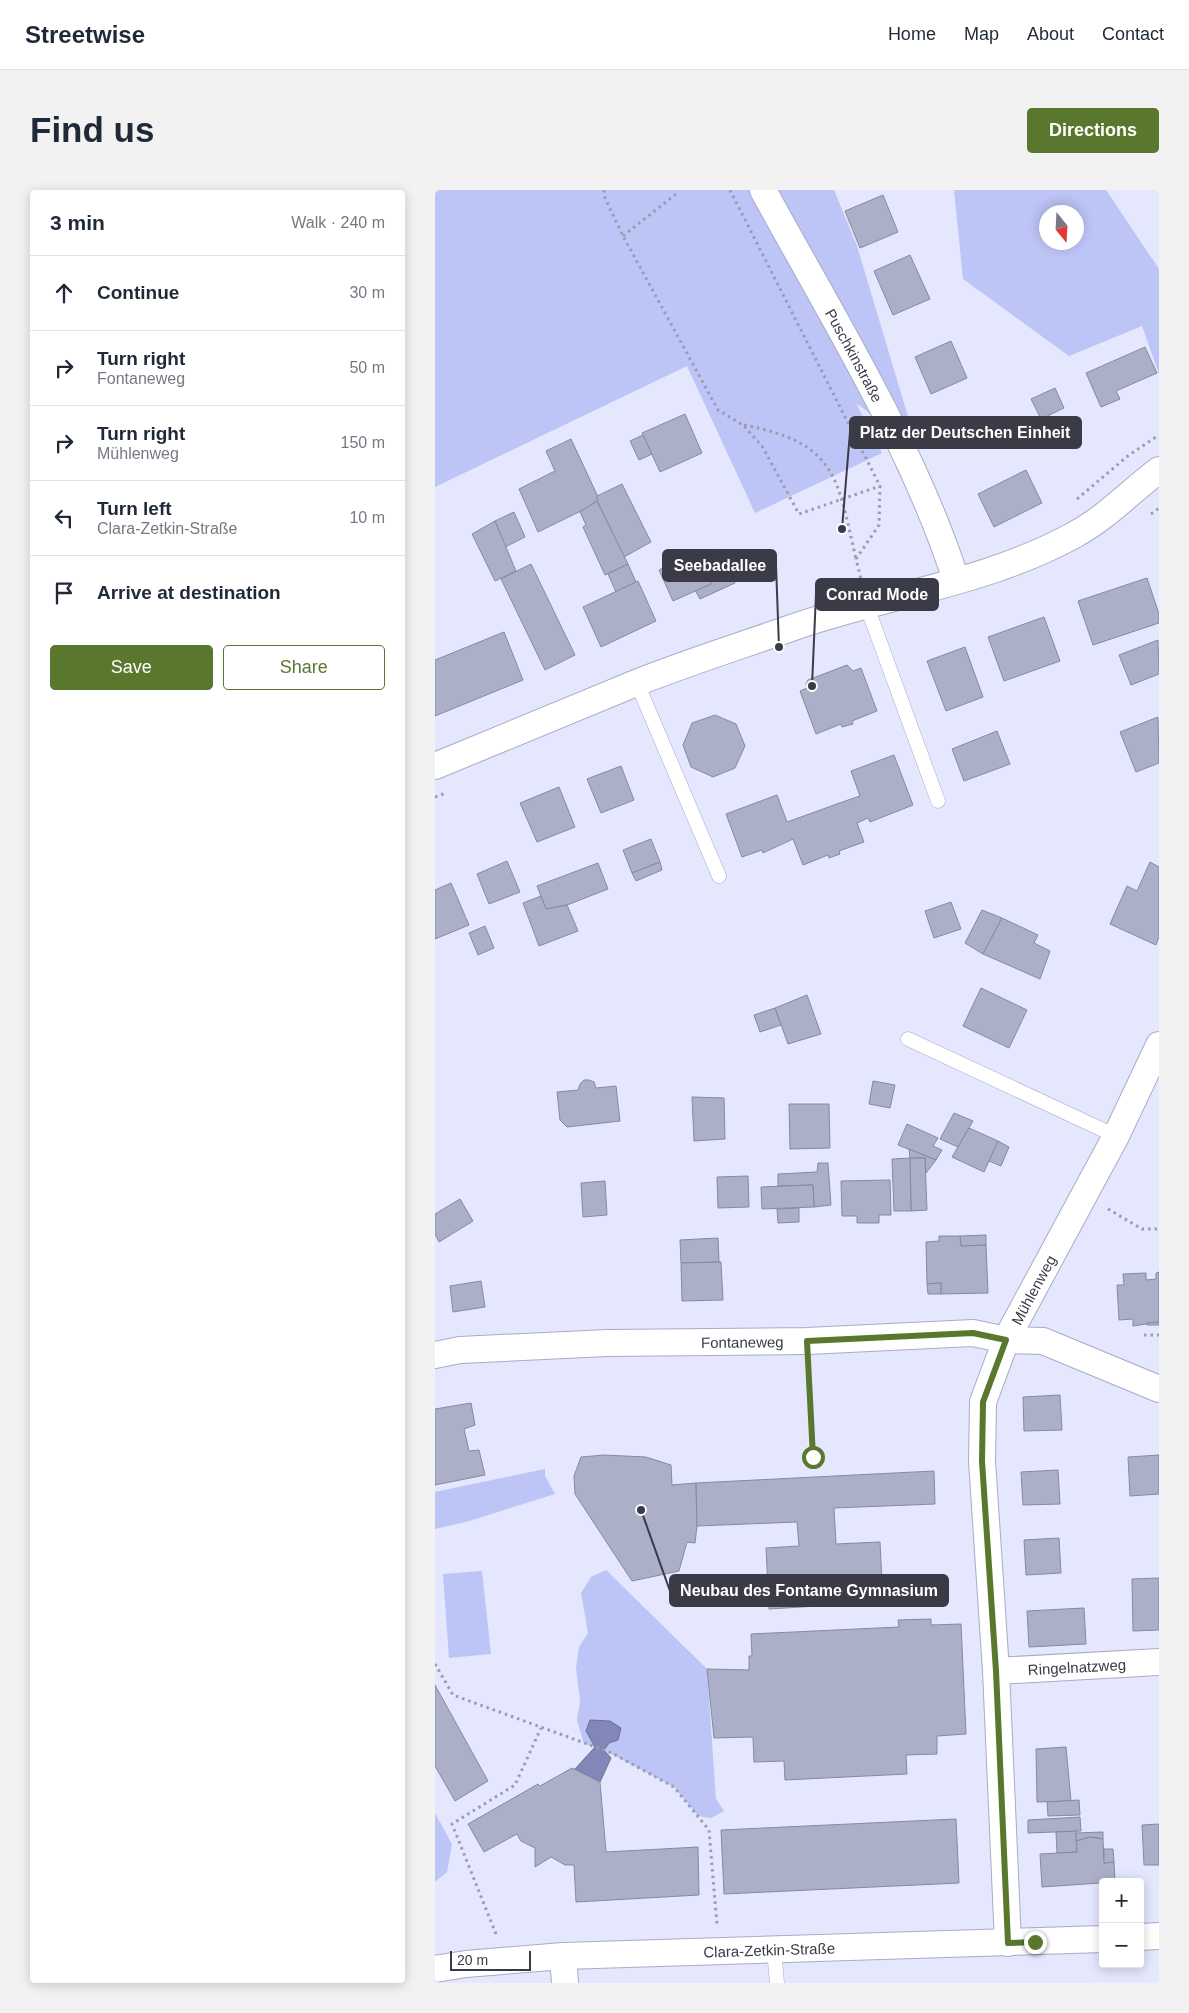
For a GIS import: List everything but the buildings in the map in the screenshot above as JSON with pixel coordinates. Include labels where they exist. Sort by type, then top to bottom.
[{"type":"street","name":"Puschkinstraße","points":[[763,190],[895,432],[949,558],[956,580]]},
{"type":"street","points":[[435,766],[637,683],[866,604],[956,580],[1031,555],[1075,535],[1156,479]]},
{"type":"street","name":"Mühlenweg","points":[[1008,1943],[996,1671],[982,1461],[983,1402],[1006,1340],[1116,1136],[1159,1045]]},
{"type":"street","name":"Fontaneweg","points":[[435,1355],[459,1350],[607,1342],[807,1341],[973,1333],[1006,1340],[1043,1341],[1159,1389]]},
{"type":"street","name":"Ringelnatzweg","points":[[996,1671],[1159,1662]]},
{"type":"street","points":[[1144,1937],[1159,1936]]},
{"type":"street","name":"Clara-Zetkin-Straße","points":[[435,1969],[563,1956],[1099,1939]]},
{"type":"street","points":[[563,1956],[565,1983]]},
{"type":"lane","points":[[866,604],[939,801]]},
{"type":"lane","points":[[637,683],[719,876]]},
{"type":"lane","points":[[908,1039],[1116,1136]]},
{"type":"lane","points":[[774,1950],[777,1983]]},
{"type":"path","points":[[604,190],[605,198],[623,236],[718,410],[743,424],[783,435],[815,450],[835,476],[866,604]]},
{"type":"path","points":[[623,236],[676,194],[675,190]]},
{"type":"path","points":[[730,190],[880,486],[879,525],[856,559]]},
{"type":"path","points":[[743,424],[762,446],[799,514],[880,486]]},
{"type":"path","points":[[1145,519],[1159,508]]},
{"type":"path","points":[[435,798],[453,790]]},
{"type":"path","points":[[1085,1195],[1143,1229],[1159,1228]]},
{"type":"path","points":[[1144,1336],[1159,1335]]},
{"type":"path","points":[[807,1341],[813,1457]]},
{"type":"path","points":[[435,1664],[453,1695],[612,1753],[674,1787],[709,1830],[719,1951]]},
{"type":"path","points":[[505,1961],[488,1912],[452,1824],[515,1784],[541,1728]]},
{"type":"shaded area","points":[[435,190],[834,190],[857,246],[918,450],[856,403],[882,453],[755,513],[687,366],[435,487]]},
{"type":"shaded area","points":[[954,190],[1106,190],[1159,269],[1159,374],[1142,326],[1069,356],[963,279]]},
{"type":"shaded area","points":[[545,1469],[545,1476],[555,1494],[466,1522],[435,1529],[435,1492]]},
{"type":"shaded area","points":[[606,1570],[707,1669],[716,1799],[724,1811],[711,1818],[698,1816],[674,1787],[604,1750],[609,1743],[586,1731],[596,1747],[584,1744],[577,1720],[580,1701],[576,1668],[579,1647],[588,1633],[581,1593],[591,1577]]},
{"type":"shaded area","points":[[482,1571],[491,1654],[449,1658],[443,1574]]},
{"type":"shaded area","points":[[590,1720],[610,1721],[621,1728],[618,1740],[609,1743],[604,1750],[611,1758],[600,1782],[575,1769],[595,1747],[586,1731]]},
{"type":"shaded area","points":[[435,1813],[452,1844],[447,1872],[435,1882]]},
{"type":"place","name":"Platz der Deutschen Einheit","points":[[842,529]]},
{"type":"place","name":"Seebadallee","points":[[779,647]]},
{"type":"place","name":"Conrad Mode","points":[[812,686]]},
{"type":"place","name":"Neubau des Fontame Gymnasium","points":[[641,1510]]},
{"type":"route","points":[[813,1457],[807,1341],[973,1333],[1006,1340],[983,1402],[982,1461],[996,1671],[1008,1943],[1035,1942]]}]
